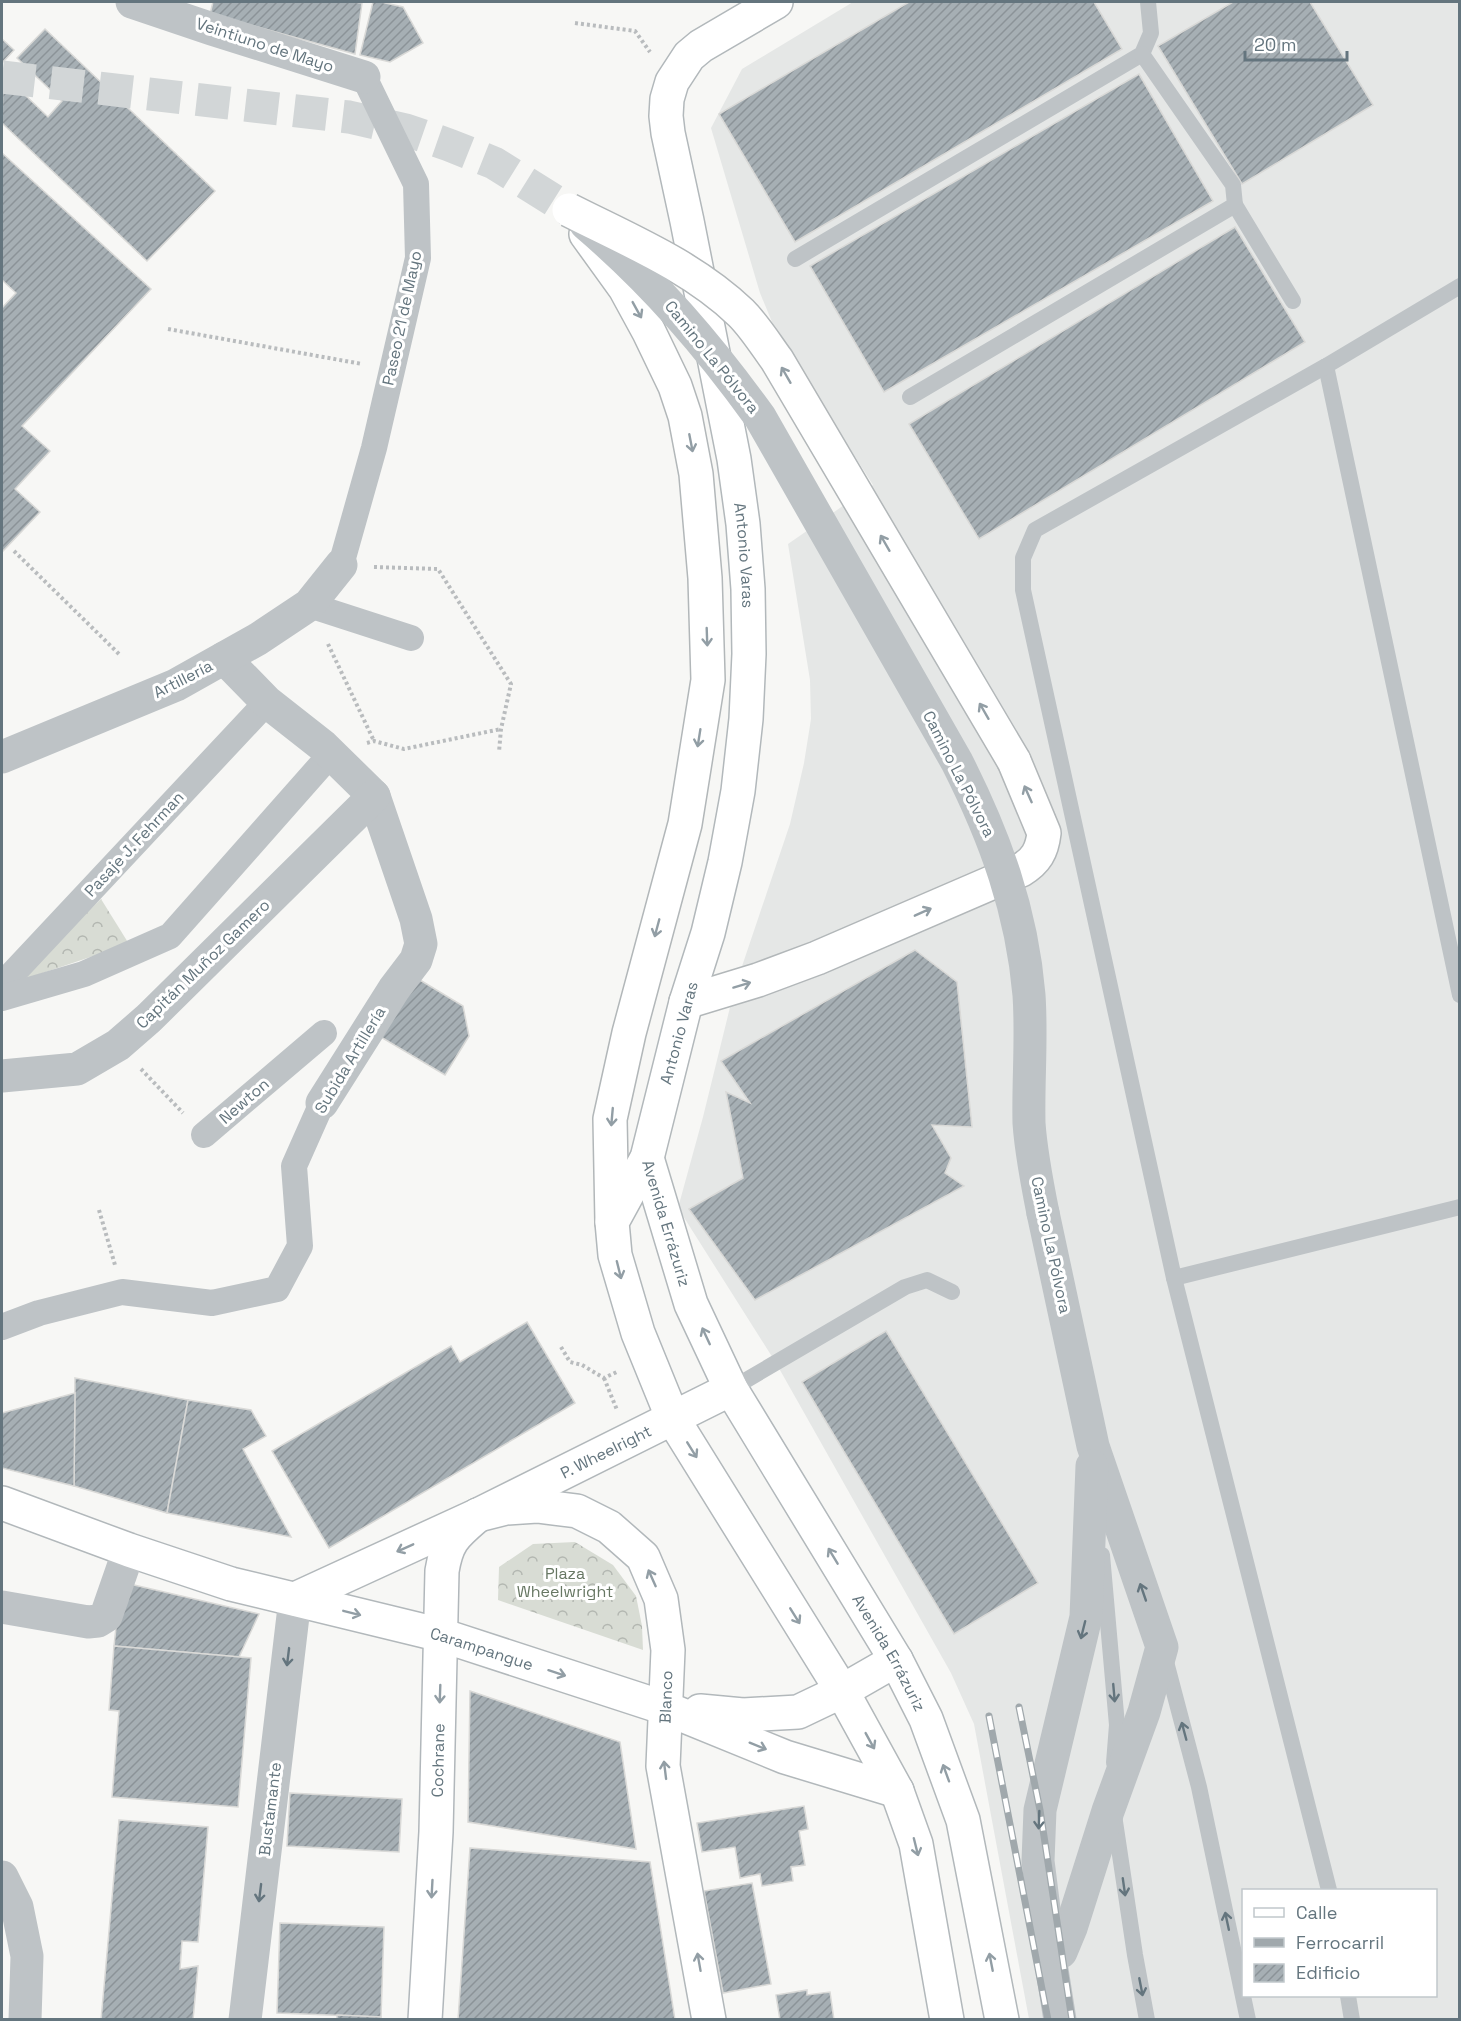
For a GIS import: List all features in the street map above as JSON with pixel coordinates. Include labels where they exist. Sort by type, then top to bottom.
[{"type":"main road","name":"Antonio Varas","points":[[647,1158],[686,1002],[711,922],[725,862],[738,791],[746,719],[748,621],[743,524],[734,459],[666,116],[672,82],[689,56],[701,46],[776,2]]},
{"type":"main road","points":[[569,210],[680,266],[714,290],[743,315],[777,360],[1014,761],[1044,833],[1039,854],[1032,864],[1021,870],[817,958],[758,980],[686,1002]]},
{"type":"main road","points":[[569,210],[625,288],[675,386],[685,416],[696,474],[705,578],[708,680],[685,824],[629,1033],[610,1119],[615,1255],[625,1293],[647,1357],[673,1419],[842,1691],[897,1791],[916,1844],[947,2019]]},
{"type":"main road","name":"Avenida Errázuriz","points":[[612,1222],[647,1158]]},
{"type":"main road","name":"Avenida Errázuriz","points":[[647,1158],[691,1304],[731,1389],[896,1660],[926,1719],[963,1820],[1002,2019]]},
{"type":"main road","name":"P. Wheelright","points":[[478,1515],[731,1389]]},
{"type":"main road","name":"Carampangue","points":[[2,1503],[129,1550],[231,1584],[441,1635],[665,1708],[785,1757],[897,1791]]},
{"type":"main road","name":"Blanco","points":[[478,1515],[506,1508],[527,1507],[577,1511],[609,1527],[643,1557],[661,1599],[668,1650],[663,1766],[709,2019]]},
{"type":"main road","points":[[295,1599],[478,1515]]},
{"type":"main road","name":"Cochrane","points":[[425,2019],[436,1832],[440,1586],[445,1555],[453,1536],[478,1515]]},
{"type":"main road","name":"Carampangue","points":[[665,1708],[743,1715],[798,1712],[842,1691],[896,1660]]},
{"type":"street","name":"Veintiuno de Mayo","points":[[132,2],[364,77]]},
{"type":"street","name":"Paseo 21 de Mayo","points":[[341,565],[374,448],[418,258],[416,184],[364,77]]},
{"type":"street","name":"Camino La Pólvora","points":[[569,210],[646,279],[682,316],[723,366],[760,417],[957,762],[981,810],[1000,859],[1015,910],[1024,953],[1029,996],[1029,1125],[1034,1166],[1093,1446]]},
{"type":"street","name":"Artillería","points":[[2,758],[176,685],[258,639],[309,605],[341,565]]},
{"type":"street","points":[[309,605],[411,639]]},
{"type":"street","name":"Subida Artillería","points":[[2,1327],[39,1313],[122,1292],[212,1303],[277,1290],[300,1246],[294,1166],[322,1103],[394,989],[417,960],[422,944],[416,920],[374,796],[331,754],[267,702],[224,658]]},
{"type":"street","name":"Pasaje J. Fehrman","points":[[2,985],[267,702]]},
{"type":"street","points":[[2,998],[84,974],[170,936],[331,754]]},
{"type":"street","name":"Capitán Muñoz Gamero","points":[[2,1076],[77,1069],[118,1045],[149,1018],[374,796]]},
{"type":"street","name":"Newton","points":[[204,1135],[324,1033]]},
{"type":"street","points":[[1050,1957],[1061,1952],[1064,1944],[1144,1712],[1162,1647],[1093,1446]]},
{"type":"street","points":[[1060,2019],[1038,1861],[1040,1810],[1086,1617],[1093,1446]]},
{"type":"street","points":[[2,1607],[98,1622],[106,1616],[129,1550]]},
{"type":"street","name":"Bustamante","points":[[245,2019],[295,1599]]},
{"type":"street","points":[[2,1877],[16,1907],[27,1956],[25,2019]]},
{"type":"street","points":[[2,1998],[10,1995],[24,1940]]},
{"type":"lane","points":[[795,259],[1142,54],[1151,33],[1148,2]]},
{"type":"lane","points":[[1142,54],[1233,185],[1235,205],[1293,301]]},
{"type":"lane","points":[[910,397],[1235,205]]},
{"type":"lane","points":[[1329,1889],[1174,1278],[1023,590],[1023,558],[1035,530],[1326,366],[1460,286]]},
{"type":"lane","points":[[1326,366],[1460,995]]},
{"type":"lane","points":[[1174,1278],[1460,1207]]},
{"type":"lane","points":[[731,1389],[905,1287],[927,1280],[952,1292]]},
{"type":"lane","points":[[1093,1446],[1117,1725],[1112,1802],[1147,2019]]},
{"type":"lane","points":[[1162,1647],[1199,1787],[1242,1991]]},
{"type":"lane","points":[[1243,1997],[1248,2019]]},
{"type":"lane","points":[[1348,1997],[1352,2019]]},
{"type":"path","points":[[575,23],[635,31],[672,82]]},
{"type":"path","points":[[168,329],[392,370]]},
{"type":"path","points":[[14,551],[121,656]]},
{"type":"path","points":[[341,565],[438,569],[511,684],[501,729],[499,752]]},
{"type":"path","points":[[309,605],[374,741]]},
{"type":"path","points":[[404,749],[501,729]]},
{"type":"path","name":"Newton","points":[[118,1045],[204,1135]]},
{"type":"path","points":[[99,1209],[122,1292]]},
{"type":"path","points":[[561,1347],[570,1362],[582,1365],[603,1378],[617,1410]]},
{"type":"path","points":[[603,1378],[622,1370]]},
{"type":"shaded area","points":[[853,2],[1459,2],[1459,2019],[1029,2019],[974,1724],[951,1673],[776,1363],[678,1208],[735,987],[790,824],[804,763],[811,719],[810,680],[788,544],[873,485],[777,334],[760,293],[711,128],[742,69]]},
{"type":"green space","points":[[101,899],[129,944],[13,983]]},
{"type":"green space","name":"Plaza Wheelwright","points":[[575,1542],[613,1565],[636,1596],[642,1626],[643,1650],[498,1600],[499,1567],[533,1544]]},
{"type":"building","points":[[213,2],[362,3],[355,54],[210,14]]},
{"type":"building","points":[[373,2],[403,7],[423,43],[390,62],[360,55]]},
{"type":"building","points":[[909,2],[1094,2],[1122,49],[795,242],[719,114]]},
{"type":"building","points":[[1233,2],[1310,2],[1373,105],[1242,184],[1158,46]]},
{"type":"building","points":[[45,29],[215,191],[147,261],[2,123],[3,74],[48,117],[62,101],[17,58]]},
{"type":"building","points":[[2,39],[14,50],[2,63]]},
{"type":"building","points":[[1139,74],[1213,201],[884,392],[810,266]]},
{"type":"building","points":[[2,153],[151,289],[22,426],[50,451],[15,489],[40,512],[2,552],[2,308],[16,293],[2,280]]},
{"type":"building","points":[[1235,227],[1305,342],[979,539],[909,424]]},
{"type":"building","points":[[915,950],[957,982],[972,1127],[932,1125],[951,1158],[945,1173],[964,1186],[755,1300],[689,1209],[743,1178],[726,1092],[750,1103],[721,1061]]},
{"type":"building","points":[[410,974],[463,1006],[469,1036],[445,1075],[374,1033]]},
{"type":"building","points":[[527,1322],[575,1403],[329,1548],[272,1451],[451,1346],[460,1362]]},
{"type":"building","points":[[886,1331],[1038,1583],[954,1634],[802,1382]]},
{"type":"building","points":[[75,1378],[188,1400],[167,1513],[74,1486]]},
{"type":"building","points":[[75,1393],[74,1486],[2,1468],[2,1413]]},
{"type":"building","points":[[188,1400],[251,1410],[266,1436],[243,1449],[291,1537],[167,1513]]},
{"type":"building","points":[[121,1582],[259,1614],[239,1657],[114,1646]]},
{"type":"building","points":[[114,1646],[251,1658],[238,1807],[112,1797],[119,1711],[109,1710]]},
{"type":"building","points":[[470,1691],[620,1742],[636,1849],[468,1822]]},
{"type":"building","points":[[290,1793],[402,1799],[399,1852],[287,1846]]},
{"type":"building","points":[[804,1806],[808,1829],[799,1831],[805,1865],[791,1867],[793,1881],[762,1886],[760,1874],[740,1878],[735,1847],[702,1852],[697,1823]]},
{"type":"building","points":[[119,1820],[208,1827],[198,1942],[182,1941],[180,1969],[198,1966],[193,2020],[101,2020]]},
{"type":"building","points":[[470,1848],[650,1862],[675,2020],[458,2020]]},
{"type":"building","points":[[752,1883],[771,1984],[723,1993],[704,1891]]},
{"type":"building","points":[[280,1923],[384,1927],[381,2017],[277,2013]]},
{"type":"building","points":[[807,1990],[807,1995],[830,1992],[834,2020],[780,2020],[776,1995]]},
{"type":"building","points":[[337,2015],[381,2017],[381,2020],[337,2020]]},
{"type":"tunnel","points":[[2,77],[349,117],[406,130],[494,163],[569,210]]},
{"type":"railway","points":[[1019,1707],[1040,1810],[1072,2020]]},
{"type":"railway","points":[[989,1716],[1048,2020]]}]
